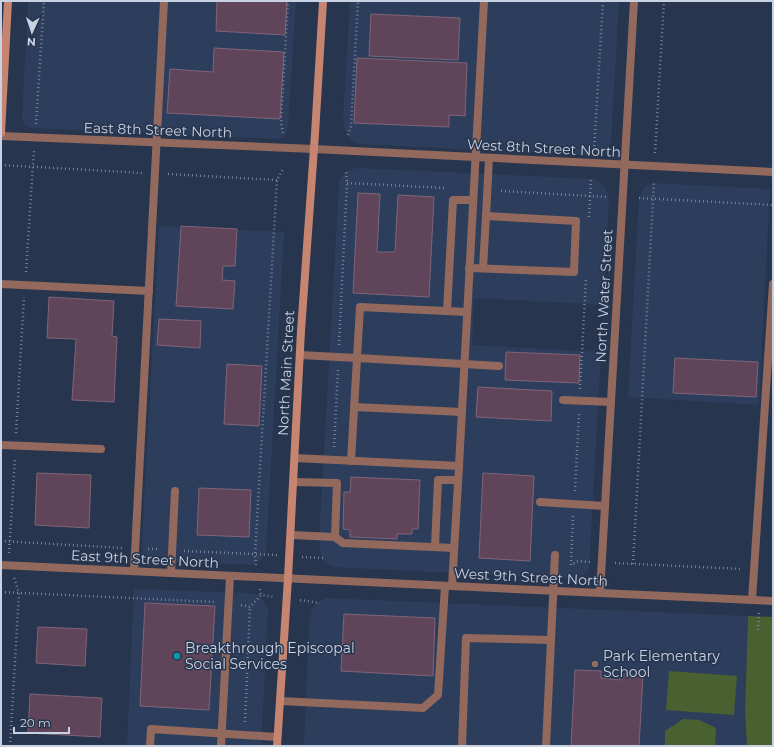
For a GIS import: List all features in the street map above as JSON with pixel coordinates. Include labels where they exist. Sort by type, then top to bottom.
[{"type":"street","points":[[1,135],[8,1]]},
{"type":"street","points":[[134,571],[164,1]]},
{"type":"street","name":"North Main Street","points":[[277,746],[323,1]]},
{"type":"street","points":[[280,701],[423,708],[438,695],[448,586],[454,548],[484,1]]},
{"type":"street","name":"North Water Street","points":[[600,593],[634,1]]},
{"type":"street","name":"East 8th Street North","points":[[1,135],[35,138],[314,150]]},
{"type":"street","name":"West 8th Street North","points":[[314,150],[773,172]]},
{"type":"street","points":[[483,268],[489,158]]},
{"type":"street","points":[[448,311],[453,200],[473,200]]},
{"type":"street","points":[[469,268],[574,272],[576,221],[486,216]]},
{"type":"street","points":[[1,284],[149,291]]},
{"type":"street","points":[[752,600],[773,284]]},
{"type":"street","points":[[351,461],[360,307],[467,312]]},
{"type":"street","points":[[300,355],[499,366]]},
{"type":"street","points":[[563,400],[611,402]]},
{"type":"street","points":[[354,407],[462,412]]},
{"type":"street","points":[[1,445],[101,449]]},
{"type":"street","points":[[295,458],[459,466]]},
{"type":"street","points":[[435,547],[438,480],[458,480]]},
{"type":"street","points":[[293,482],[338,483],[335,537]]},
{"type":"street","points":[[171,573],[175,491]]},
{"type":"street","points":[[540,502],[605,506]]},
{"type":"street","points":[[290,535],[335,537],[343,543],[454,548]]},
{"type":"street","points":[[546,746],[555,555]]},
{"type":"street","name":"East 9th Street North","points":[[1,565],[288,578]]},
{"type":"street","points":[[221,746],[230,576]]},
{"type":"street","name":"West 9th Street North","points":[[288,578],[773,601]]},
{"type":"street","points":[[462,746],[466,638],[551,640]]},
{"type":"street","points":[[150,746],[152,729],[277,737]]},
{"type":"path","points":[[10,746],[19,593],[8,558],[44,1]]},
{"type":"path","points":[[284,133],[281,122],[288,1]]},
{"type":"path","points":[[348,135],[351,126],[358,1]]},
{"type":"path","points":[[594,152],[603,1]]},
{"type":"path","points":[[655,158],[664,1]]},
{"type":"path","points":[[1,165],[277,180]]},
{"type":"path","points":[[261,595],[255,554],[277,180],[282,169]]},
{"type":"path","points":[[589,219],[591,178]]},
{"type":"path","points":[[633,564],[654,181]]},
{"type":"path","points":[[639,198],[773,205]]},
{"type":"path","points":[[586,275],[571,565],[578,561],[755,570]]},
{"type":"path","points":[[1,592],[214,602],[250,607]]},
{"type":"path","points":[[261,595],[320,602]]},
{"type":"path","points":[[244,735],[250,607],[261,595]]},
{"type":"shaded area","points":[[28,1],[296,1],[288,126],[286,135],[280,139],[33,128],[25,126],[22,119]]},
{"type":"shaded area","points":[[350,1],[619,1],[611,142],[607,150],[588,155],[358,144],[350,139],[346,133],[343,120]]},
{"type":"shaded area","points":[[358,168],[593,179],[602,183],[607,191],[609,200],[603,305],[474,298],[472,345],[601,352],[589,570],[583,576],[574,579],[332,567],[323,561],[319,540],[339,183],[343,174],[349,170]]},
{"type":"shaded area","points":[[652,183],[770,189],[759,405],[628,397],[639,198],[644,187]]},
{"type":"shaded area","points":[[159,226],[284,232],[266,552],[260,561],[252,565],[141,560]]},
{"type":"shaded area","points":[[134,589],[249,593],[260,595],[268,610],[261,746],[127,746]]},
{"type":"shaded area","name":"Park Elementary School","points":[[326,598],[748,616],[745,712],[747,746],[304,746],[309,623],[312,609],[317,603]]},
{"type":"green space","points":[[748,616],[773,617],[773,746],[747,746],[745,712]]},
{"type":"green space","points":[[669,671],[737,676],[734,715],[666,710]]},
{"type":"green space","points":[[683,719],[699,720],[716,728],[715,746],[665,746],[665,731]]},
{"type":"building","points":[[217,1],[287,1],[285,35],[216,31]]},
{"type":"building","points":[[371,14],[460,18],[458,60],[369,56]]},
{"type":"building","points":[[214,48],[284,52],[280,119],[167,113],[170,69],[213,72]]},
{"type":"building","points":[[357,58],[467,63],[465,116],[449,115],[449,127],[354,123]]},
{"type":"building","points":[[358,193],[380,194],[377,252],[395,252],[398,195],[434,197],[429,297],[353,293]]},
{"type":"building","points":[[181,226],[237,229],[235,266],[223,266],[222,280],[235,281],[233,309],[176,306]]},
{"type":"building","points":[[49,297],[114,301],[112,336],[117,337],[114,402],[72,400],[76,339],[47,338]]},
{"type":"building","points":[[159,319],[201,321],[200,348],[157,345]]},
{"type":"building","points":[[506,352],[580,355],[579,383],[505,380]]},
{"type":"building","points":[[675,358],[758,362],[756,397],[673,393]]},
{"type":"building","points":[[227,364],[262,366],[259,426],[224,424]]},
{"type":"building","points":[[478,387],[552,391],[551,421],[476,417]]},
{"type":"building","points":[[37,473],[91,475],[89,528],[35,525]]},
{"type":"building","points":[[483,473],[534,476],[530,561],[479,558]]},
{"type":"building","points":[[351,477],[420,480],[418,529],[412,529],[412,534],[397,534],[397,539],[350,537],[350,530],[343,529],[344,492],[350,492]]},
{"type":"building","points":[[199,488],[251,490],[249,537],[197,535]]},
{"type":"building","name":"Breakthrough Episcopal Social Services","points":[[145,603],[215,606],[209,710],[140,706]]},
{"type":"building","points":[[344,614],[435,618],[433,676],[341,671]]},
{"type":"building","points":[[38,627],[87,629],[85,666],[36,663]]},
{"type":"building","name":"Park Elementary School","points":[[575,670],[601,671],[601,678],[620,680],[620,674],[643,675],[639,746],[571,746]]},
{"type":"building","points":[[30,694],[102,698],[100,737],[28,733]]},
{"type":"place","name":"Breakthrough Episcopal Social Services","points":[[177,656]]},
{"type":"place","name":"Park Elementary School","points":[[595,664]]}]
